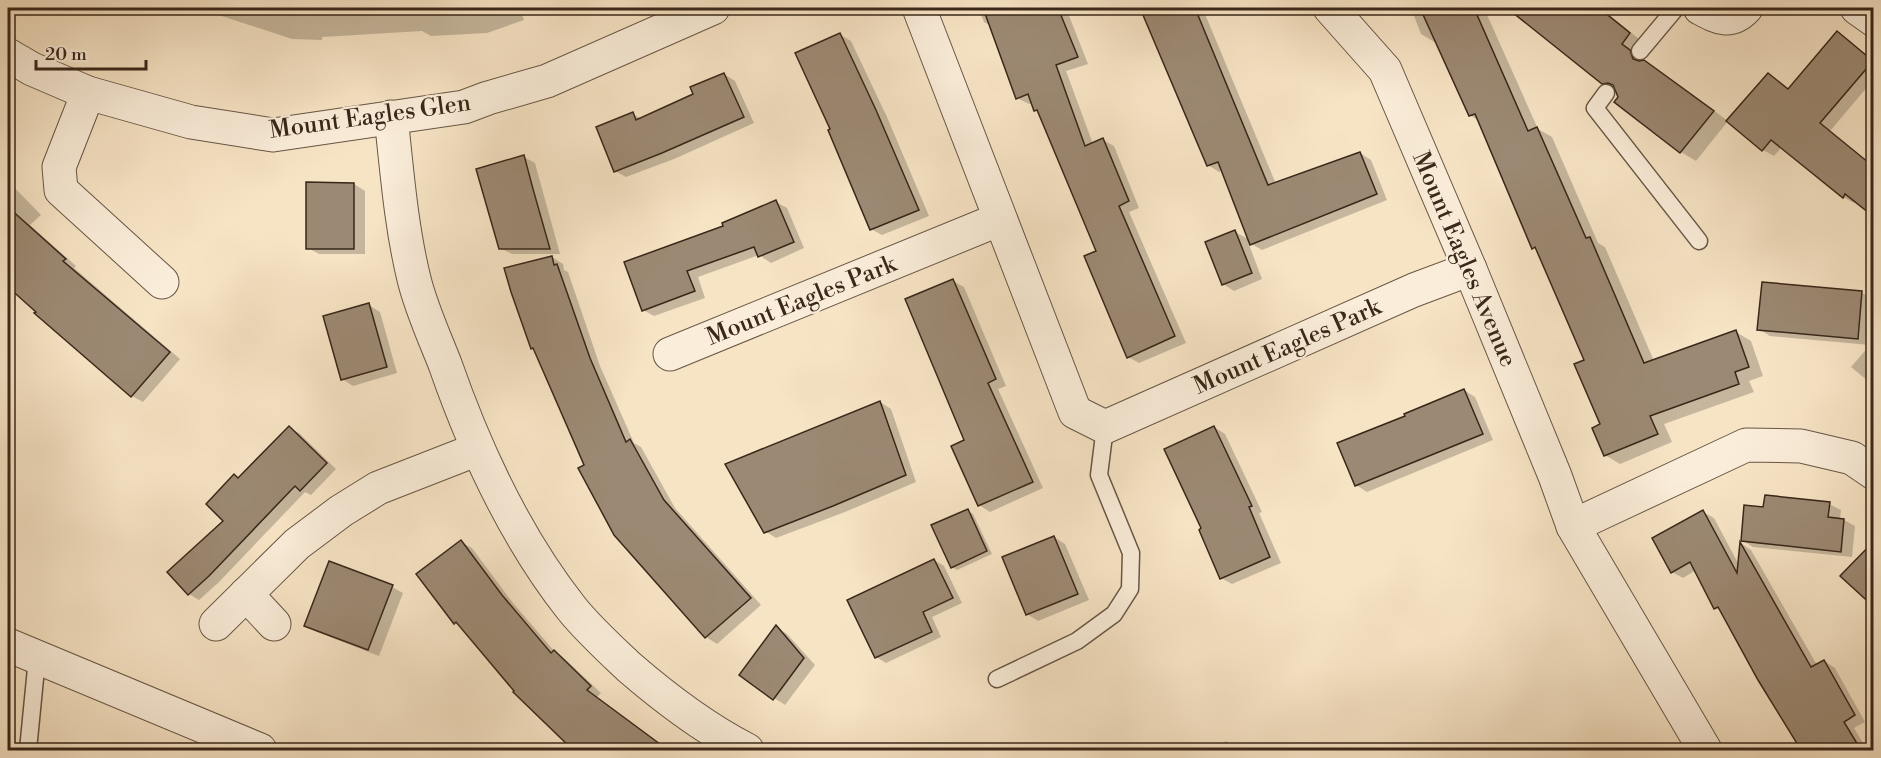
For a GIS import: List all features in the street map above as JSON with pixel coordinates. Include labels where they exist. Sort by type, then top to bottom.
[{"type":"street","name":"Mount Eagles Glen","points":[[8,55],[32,69],[88,93],[191,122],[273,135],[465,107],[547,81],[713,8]]},
{"type":"street","points":[[920,8],[1075,412],[1105,427]]},
{"type":"street","name":"Mount Eagles Avenue","points":[[1330,8],[1384,70],[1470,269],[1555,476],[1573,526],[1705,750]]},
{"type":"street","points":[[1700,8],[1720,19],[1739,15],[1746,8]]},
{"type":"street","points":[[1857,8],[1874,20]]},
{"type":"street","points":[[88,93],[59,167],[61,190],[162,282]]},
{"type":"street","points":[[391,117],[400,209],[414,280],[478,449],[523,538],[572,609],[611,650],[663,697],[725,746]]},
{"type":"street","name":"Mount Eagles Park","points":[[670,354],[1000,219]]},
{"type":"street","name":"Mount Eagles Park","points":[[1105,427],[1414,290],[1470,269]]},
{"type":"street","points":[[1573,526],[1746,445],[1801,446],[1852,458],[1874,473]]},
{"type":"street","points":[[216,624],[297,544],[341,511],[378,488],[478,449]]},
{"type":"street","points":[[246,594],[274,624]]},
{"type":"street","points":[[8,645],[260,750]]},
{"type":"lane","points":[[1640,51],[1676,8]]},
{"type":"lane","points":[[1606,93],[1595,108],[1699,241]]},
{"type":"lane","points":[[997,679],[1077,641],[1114,614],[1130,589],[1131,553],[1100,476],[1105,427]]},
{"type":"lane","points":[[28,750],[37,658]]},
{"type":"building","points":[[983,8],[1058,8],[1078,57],[1056,65],[1085,146],[1103,138],[1129,201],[1119,206],[1175,336],[1127,358],[1084,256],[1096,251],[1037,110],[1034,111],[1028,94],[1016,99]]},
{"type":"building","points":[[1140,8],[1195,8],[1268,185],[1360,152],[1377,194],[1250,245],[1218,162],[1207,166]]},
{"type":"building","points":[[1420,8],[1474,8],[1528,131],[1537,127],[1586,238],[1590,237],[1644,363],[1736,330],[1749,367],[1735,372],[1739,384],[1650,416],[1658,434],[1604,456],[1592,428],[1600,424],[1574,364],[1584,360],[1535,247],[1532,249],[1475,114],[1469,116]]},
{"type":"building","points":[[1507,8],[1599,8],[1630,33],[1622,44],[1630,50],[1633,59],[1644,60],[1714,111],[1680,153],[1614,102],[1618,97],[1613,85],[1602,84]]},
{"type":"building","points":[[1837,31],[1873,61],[1820,123],[1874,167],[1874,217],[1845,194],[1843,198],[1771,140],[1762,151],[1726,121],[1768,73],[1788,89]]},
{"type":"building","points":[[840,33],[919,210],[870,230],[828,130],[830,129],[795,53]]},
{"type":"building","points":[[724,73],[744,117],[614,172],[596,127],[633,112],[636,120],[693,94],[690,87]]},
{"type":"building","points":[[524,155],[550,249],[499,249],[476,169]]},
{"type":"building","points":[[306,182],[354,183],[354,249],[306,249]]},
{"type":"building","points":[[776,200],[794,242],[758,257],[754,247],[687,271],[695,291],[642,311],[624,262],[723,226],[722,223]]},
{"type":"building","points":[[8,207],[66,259],[63,261],[170,352],[131,397],[34,313],[36,312],[8,287]]},
{"type":"building","points":[[1235,230],[1252,273],[1222,285],[1205,242]]},
{"type":"building","points":[[552,256],[554,265],[557,264],[590,358],[626,442],[630,439],[664,500],[751,598],[705,638],[614,535],[578,468],[584,465],[533,348],[531,349],[504,268]]},
{"type":"building","points":[[953,279],[996,379],[988,383],[1033,482],[978,506],[951,446],[964,440],[905,299]]},
{"type":"building","points":[[1762,282],[1862,291],[1858,339],[1757,330]]},
{"type":"building","points":[[369,303],[387,367],[341,380],[323,316]]},
{"type":"building","points":[[1464,389],[1483,434],[1355,486],[1337,443]]},
{"type":"building","points":[[880,401],[906,475],[764,533],[725,464]]},
{"type":"building","points":[[289,426],[327,463],[300,491],[295,486],[188,595],[167,572],[223,521],[206,504],[234,474],[238,478]]},
{"type":"building","points":[[1214,426],[1252,506],[1249,507],[1270,557],[1220,579],[1199,530],[1201,528],[1164,449]]},
{"type":"building","points":[[1765,495],[1830,502],[1828,517],[1844,519],[1841,552],[1741,541],[1744,505],[1763,507]]},
{"type":"building","points":[[968,509],[987,551],[951,568],[931,525]]},
{"type":"building","points":[[1703,510],[1737,573],[1740,542],[1811,667],[1824,660],[1855,715],[1844,722],[1861,750],[1801,750],[1758,680],[1718,607],[1714,609],[1690,562],[1671,573],[1652,538]]},
{"type":"building","points":[[1054,536],[1078,594],[1026,615],[1002,557]]},
{"type":"building","points":[[461,540],[502,595],[551,653],[554,650],[591,686],[587,690],[668,750],[573,750],[513,692],[456,622],[454,624],[416,574]]},
{"type":"building","points":[[1874,541],[1874,607],[1840,576]]},
{"type":"building","points":[[934,559],[953,598],[923,612],[932,632],[875,658],[847,600]]},
{"type":"building","points":[[329,561],[393,585],[368,650],[304,626]]},
{"type":"building","points":[[776,625],[804,658],[773,700],[739,675]]}]
